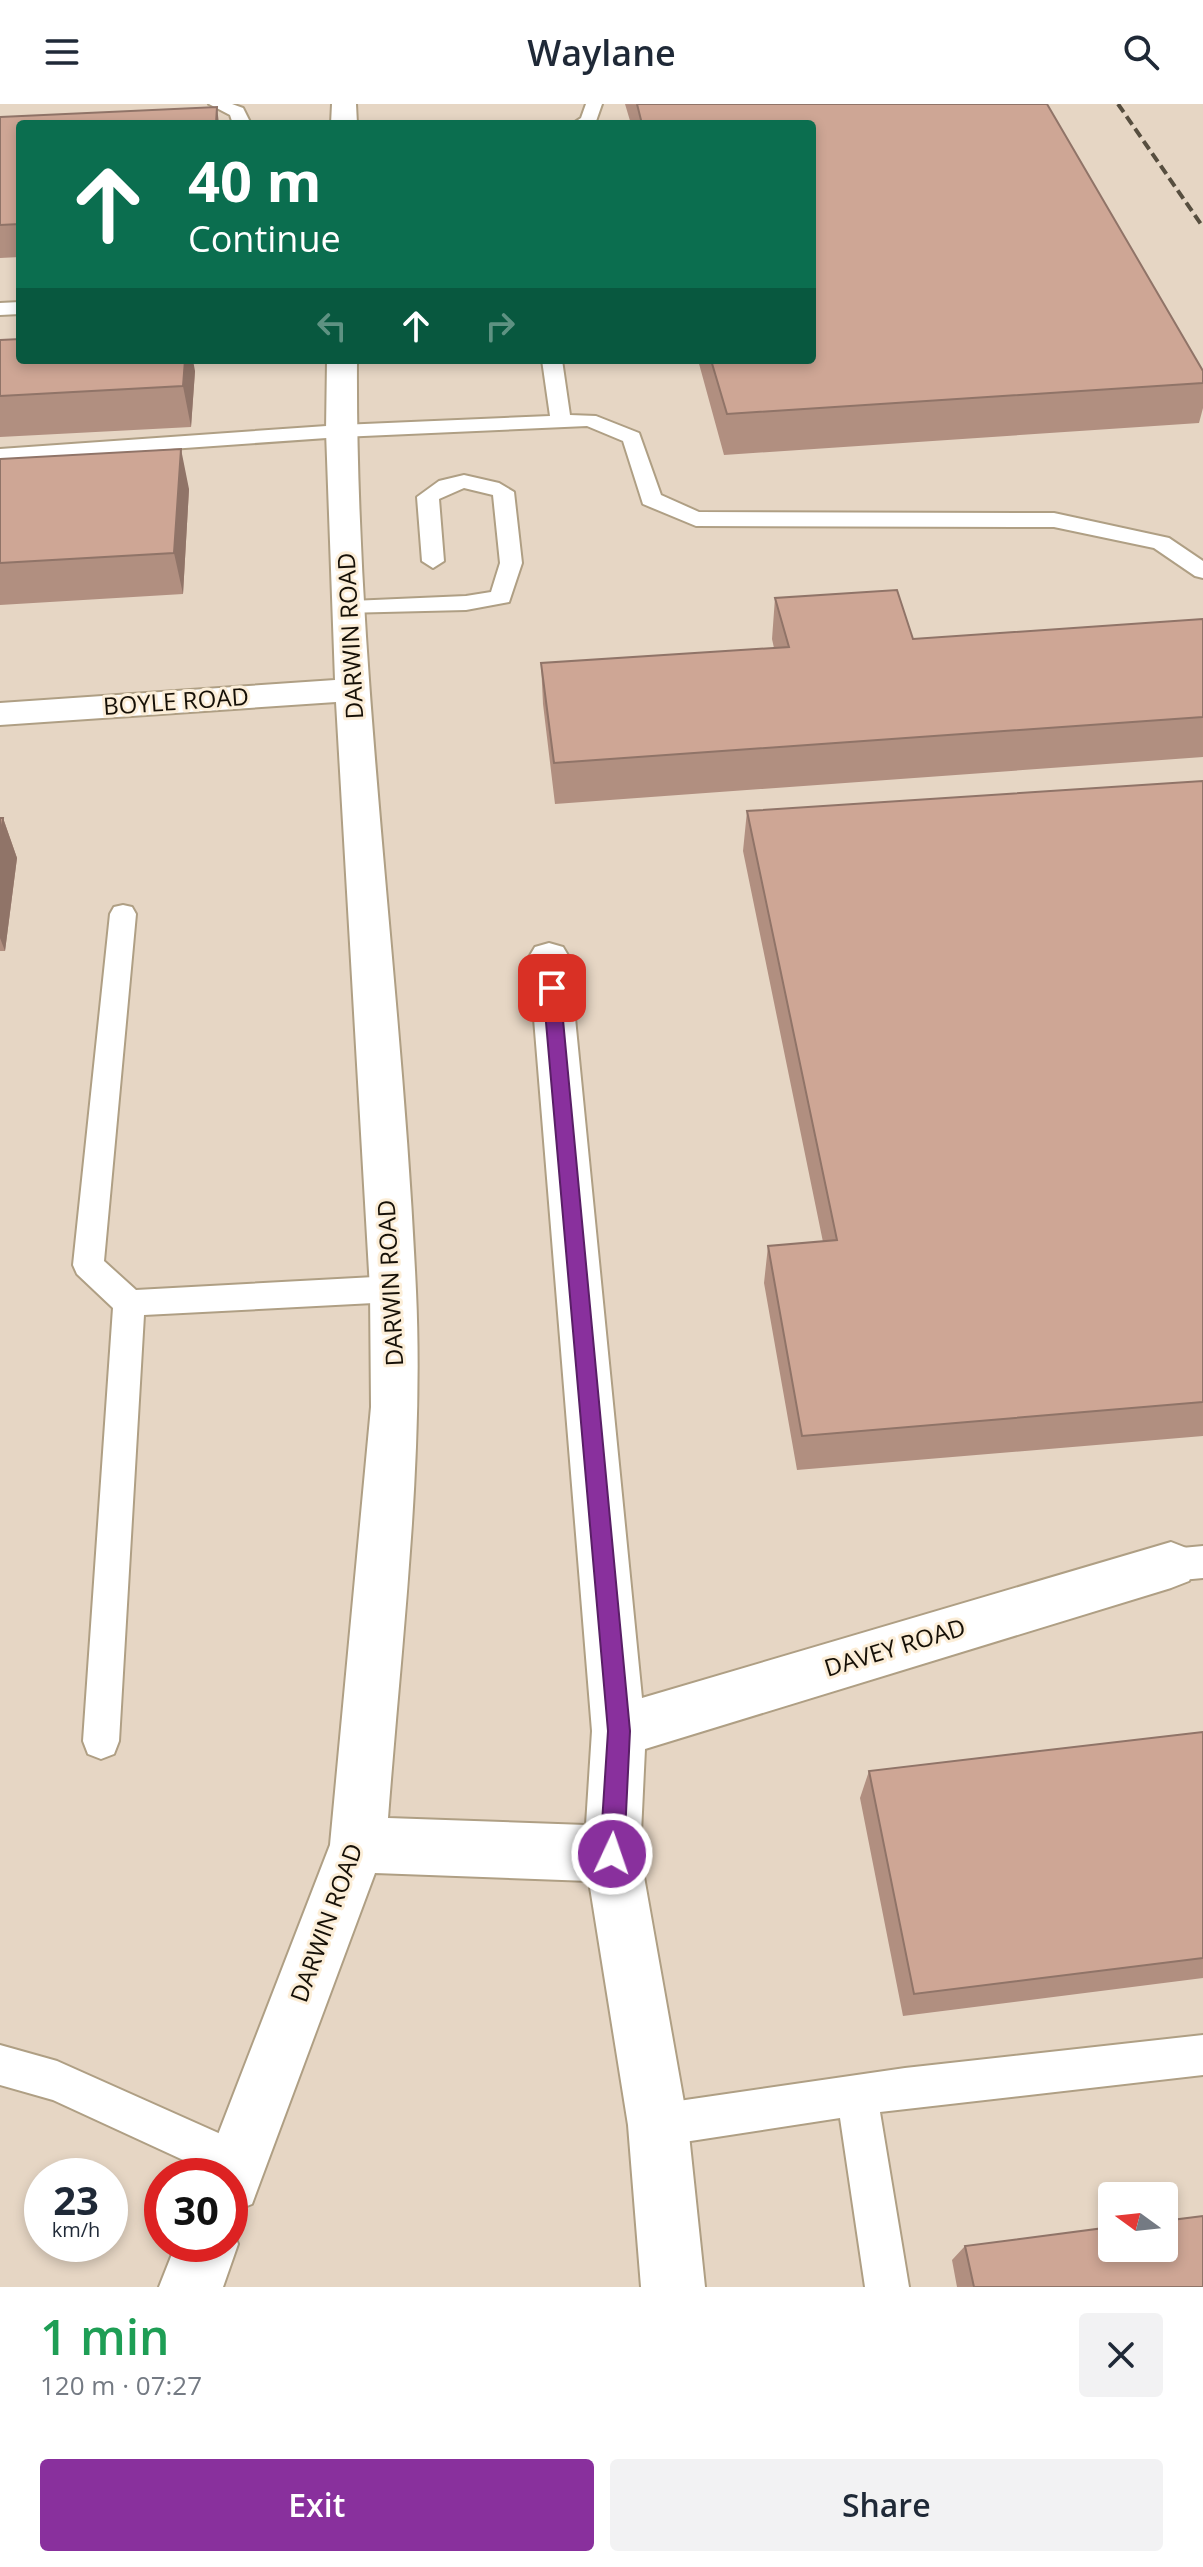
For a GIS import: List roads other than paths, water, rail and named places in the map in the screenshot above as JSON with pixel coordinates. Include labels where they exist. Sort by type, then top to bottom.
[{"type":"street","name":"DARWIN ROAD","points":[[239,2158],[358,1845],[395,1407],[393,1289],[353,690],[341,431],[342,364]]},
{"type":"street","name":"BOYLE ROAD","points":[[0,714],[353,690]]},
{"type":"street","points":[[549,957],[619,1731],[612,1854],[658,2125],[673,2287]]},
{"type":"street","name":"DAVEY ROAD","points":[[619,1731],[1187,1564]]},
{"type":"street","points":[[358,1845],[612,1854]]},
{"type":"street","points":[[191,2287],[200,2262]]},
{"type":"lane","points":[[217,104],[237,112],[240,120]]},
{"type":"lane","points":[[553,364],[561,421]]},
{"type":"lane","points":[[0,455],[341,431],[589,420],[632,437],[651,499],[696,519],[1054,520],[1161,543],[1203,571]]},
{"type":"lane","points":[[351,608],[466,603],[501,597],[511,563],[503,492],[475,480],[446,483],[428,497],[433,561]]},
{"type":"lane","points":[[123,914],[88,1265],[129,1303],[393,1289]]},
{"type":"lane","points":[[101,1741],[129,1303]]},
{"type":"lane","points":[[658,2125],[857,2095],[1203,2055]]},
{"type":"lane","points":[[0,2065],[57,2081],[207,2158]]},
{"type":"lane","points":[[857,2095],[887,2287]]},
{"type":"railway","points":[[1118,104],[1203,227]]}]
